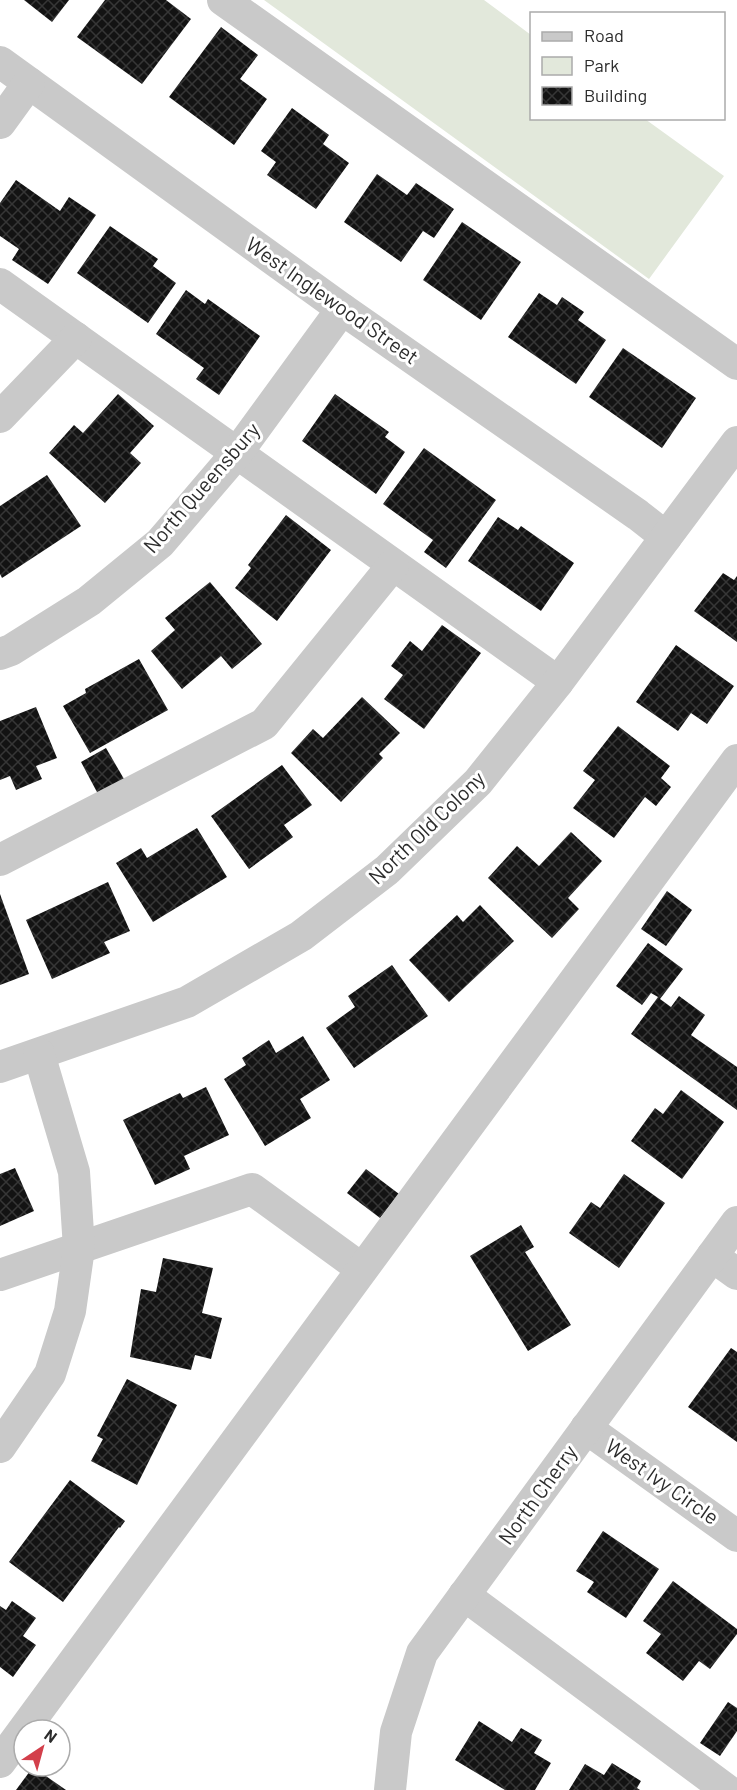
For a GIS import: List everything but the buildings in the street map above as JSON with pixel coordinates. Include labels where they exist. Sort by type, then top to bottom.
[{"type":"street","points":[[223,0],[737,364]]},
{"type":"street","name":"West Inglewood Street","points":[[0,62],[342,309],[638,515],[666,537]]},
{"type":"street","points":[[0,123],[29,83]]},
{"type":"street","points":[[0,284],[558,682]]},
{"type":"street","name":"North Queensbury","points":[[0,654],[11,650],[89,601],[160,543],[237,453],[342,309]]},
{"type":"street","points":[[0,417],[76,338]]},
{"type":"street","name":"North Old Colony","points":[[0,1067],[187,1002],[301,936],[387,870],[478,782],[558,682],[737,442]]},
{"type":"street","points":[[0,860],[264,724],[393,565]]},
{"type":"street","points":[[0,1762],[737,760]]},
{"type":"street","points":[[0,1447],[50,1374],[70,1311],[79,1248],[74,1172],[39,1054]]},
{"type":"street","points":[[0,1275],[252,1190],[362,1269]]},
{"type":"street","name":"North Cherry","points":[[390,1790],[396,1732],[422,1653],[737,1222]]},
{"type":"street","points":[[712,1256],[737,1274]]},
{"type":"street","name":"West Ivy Circle","points":[[586,1428],[737,1536]]},
{"type":"street","points":[[464,1595],[727,1790]]},
{"type":"green space","points":[[264,0],[484,0],[530,34],[530,120],[646,120],[724,176],[649,279]]}]
